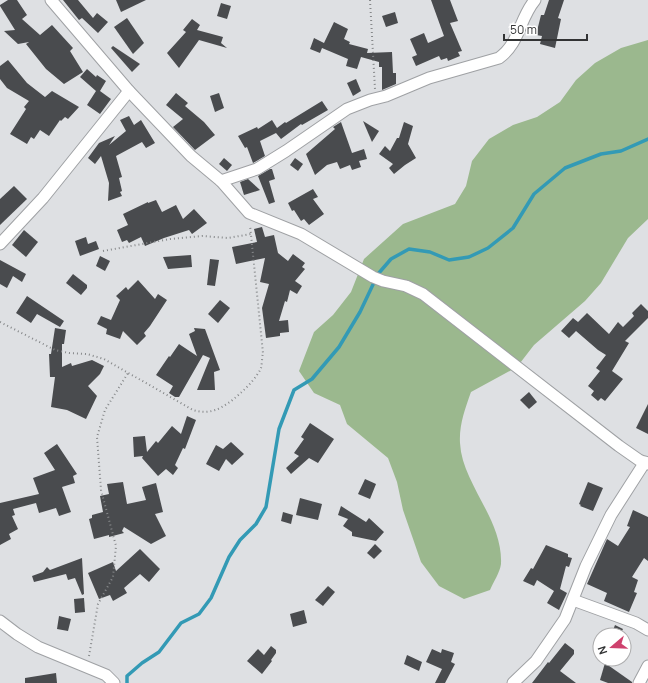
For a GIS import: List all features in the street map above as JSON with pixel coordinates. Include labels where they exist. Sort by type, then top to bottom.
[{"type":"street","points":[[51,0],[129,92],[191,156],[221,181],[249,212],[301,234],[378,279],[406,286],[423,294],[619,446],[646,463],[611,515],[586,566],[565,620],[536,662],[513,683]]},
{"type":"street","points":[[221,181],[257,169],[286,151],[347,108],[375,98],[386,96],[429,78],[499,58],[508,52],[515,41],[525,15],[535,0]]},
{"type":"street","points":[[0,244],[43,198],[129,92]]},
{"type":"street","points":[[572,600],[636,623],[648,630]]},
{"type":"street","points":[[0,620],[17,634],[38,647],[106,675],[114,683]]},
{"type":"street","points":[[639,683],[648,666]]},
{"type":"path","points":[[370,0],[375,98]]},
{"type":"path","points":[[0,322],[55,350],[69,353],[88,354],[104,359],[193,410],[203,412],[214,410],[226,405],[251,383],[261,368],[263,353],[249,212]]},
{"type":"path","points":[[103,251],[170,239],[202,236],[228,238],[251,234]]},
{"type":"path","points":[[88,667],[98,604],[113,577],[116,546],[101,490],[97,437],[105,410],[128,373]]},
{"type":"green space","points":[[648,40],[648,219],[628,238],[601,283],[585,301],[534,345],[517,367],[471,392],[461,423],[460,443],[462,458],[474,487],[496,532],[500,548],[501,564],[490,590],[464,599],[439,586],[421,562],[403,510],[397,482],[388,458],[347,424],[340,405],[314,393],[299,371],[314,332],[333,315],[351,292],[364,259],[403,224],[455,204],[466,186],[472,161],[489,139],[513,125],[537,117],[560,102],[576,80],[595,63],[621,48]]},
{"type":"building","points":[[8,0],[17,0],[27,15],[22,19],[40,35],[52,25],[73,48],[70,51],[83,72],[64,84],[46,69],[26,44],[29,42],[18,44],[4,31],[15,30],[0,6]]},
{"type":"building","points":[[63,0],[78,0],[93,18],[97,13],[108,22],[98,33],[82,18],[79,20]]},
{"type":"building","points":[[116,0],[146,0],[121,12]]},
{"type":"building","points":[[431,0],[450,0],[458,21],[450,23],[462,51],[458,52],[460,56],[448,61],[447,58],[441,60],[439,56],[416,66],[412,57],[417,55],[410,39],[424,33],[428,43],[444,36]]},
{"type":"building","points":[[549,0],[564,0],[558,18],[561,19],[555,48],[540,44],[542,36],[536,35],[541,15],[544,15]]},
{"type":"building","points":[[221,3],[231,6],[227,19],[217,16]]},
{"type":"building","points":[[395,12],[398,23],[386,27],[382,16]]},
{"type":"building","points":[[127,18],[144,43],[133,54],[114,27]]},
{"type":"building","points":[[192,19],[200,25],[197,30],[223,37],[221,43],[227,48],[199,40],[179,68],[167,53],[186,32],[183,30]]},
{"type":"building","points":[[334,22],[348,29],[344,39],[350,42],[349,44],[368,49],[367,53],[392,52],[393,73],[396,73],[396,84],[382,90],[382,67],[379,67],[379,62],[361,57],[357,69],[346,66],[348,59],[322,48],[320,53],[310,49],[314,38],[324,43]]},
{"type":"building","points":[[113,46],[140,64],[132,72],[111,48]]},
{"type":"building","points":[[8,60],[27,83],[45,97],[52,91],[79,107],[68,119],[65,117],[61,121],[60,120],[49,136],[40,130],[34,139],[31,137],[27,144],[10,134],[26,109],[24,107],[29,101],[7,88],[0,79],[0,66]]},
{"type":"building","points":[[87,69],[96,77],[97,75],[106,81],[100,91],[111,99],[100,114],[87,105],[96,91],[80,77]]},
{"type":"building","points":[[356,79],[361,91],[353,96],[347,83]]},
{"type":"building","points":[[176,93],[188,103],[185,106],[204,122],[215,135],[195,150],[173,127],[183,119],[166,105]]},
{"type":"building","points":[[219,93],[224,108],[215,112],[210,96]]},
{"type":"building","points":[[322,101],[328,110],[302,125],[301,124],[281,139],[276,133],[260,141],[265,156],[253,163],[247,147],[245,148],[238,136],[257,127],[258,129],[272,120],[277,128]]},
{"type":"building","points":[[129,116],[134,125],[141,120],[155,143],[146,148],[142,142],[116,156],[122,177],[119,178],[122,191],[120,192],[122,196],[108,201],[109,183],[101,156],[95,164],[88,158],[99,143],[115,136],[109,145],[126,131],[120,120]]},
{"type":"building","points":[[363,121],[379,131],[372,142]]},
{"type":"building","points":[[341,122],[352,153],[364,149],[367,159],[359,161],[361,167],[352,170],[350,165],[340,169],[337,162],[327,165],[315,175],[306,154],[335,129],[333,127]]},
{"type":"building","points":[[404,122],[413,126],[408,144],[416,158],[394,174],[389,168],[393,164],[379,154],[385,146],[390,151],[397,138],[399,138]]},
{"type":"building","points":[[224,158],[232,165],[227,171],[219,164]]},
{"type":"building","points":[[295,158],[303,164],[298,171],[290,165]]},
{"type":"building","points":[[272,169],[275,179],[269,181],[275,202],[269,204],[258,176]]},
{"type":"building","points":[[248,179],[260,190],[244,195],[240,182]]},
{"type":"building","points":[[14,186],[27,199],[0,225],[0,199]]},
{"type":"building","points":[[313,189],[318,197],[313,199],[324,214],[309,225],[304,219],[301,221],[294,210],[292,211],[288,203]]},
{"type":"building","points":[[156,200],[162,212],[176,205],[183,219],[194,209],[207,223],[192,234],[189,230],[145,246],[141,237],[129,243],[127,240],[122,242],[117,230],[128,225],[123,214],[148,202]]},
{"type":"building","points":[[262,227],[265,237],[274,235],[278,253],[288,261],[293,254],[305,263],[302,267],[305,269],[295,281],[302,286],[297,294],[290,290],[279,321],[288,320],[289,332],[280,333],[280,336],[266,338],[262,308],[269,284],[260,282],[265,258],[236,264],[232,247],[257,242],[254,229]]},
{"type":"building","points":[[24,230],[38,242],[26,257],[12,245]]},
{"type":"building","points":[[86,237],[88,244],[96,241],[99,249],[80,256],[75,241]]},
{"type":"building","points":[[191,255],[192,267],[168,269],[163,257]]},
{"type":"building","points":[[100,256],[110,261],[105,271],[96,266]]},
{"type":"building","points":[[210,259],[219,260],[215,286],[207,285]]},
{"type":"building","points":[[0,260],[26,274],[22,282],[13,276],[7,288],[0,284]]},
{"type":"building","points":[[73,274],[87,285],[87,288],[81,295],[66,283]]},
{"type":"building","points":[[138,280],[155,299],[158,294],[167,300],[144,333],[146,336],[137,345],[123,331],[120,339],[106,334],[107,329],[97,324],[101,316],[111,320],[120,300],[116,296],[126,287],[128,290]]},
{"type":"building","points":[[27,296],[64,321],[60,327],[37,314],[31,323],[16,313]]},
{"type":"building","points":[[220,300],[230,308],[218,323],[208,314]]},
{"type":"building","points":[[641,304],[648,311],[648,318],[625,341],[629,343],[612,371],[623,379],[605,401],[601,398],[598,401],[591,395],[594,391],[588,386],[600,371],[596,368],[606,355],[576,331],[569,338],[561,331],[573,318],[578,322],[587,313],[609,334],[618,322],[623,327],[634,316],[632,313]]},
{"type":"building","points":[[55,328],[66,330],[64,344],[62,344],[62,367],[71,363],[72,366],[92,360],[104,366],[100,374],[88,386],[97,396],[86,419],[67,410],[51,407],[55,377],[50,377],[49,354],[51,354]]},
{"type":"building","points":[[194,328],[205,329],[220,370],[214,372],[215,390],[197,390],[210,358],[203,355],[179,397],[175,397],[169,393],[173,386],[156,375],[179,344],[197,356],[189,334],[195,331]]},
{"type":"building","points":[[529,392],[537,402],[529,409],[520,400]]},
{"type":"building","points":[[648,404],[648,434],[636,428]]},
{"type":"building","points":[[187,416],[196,420],[185,449],[183,448],[175,465],[178,468],[173,475],[166,469],[158,476],[142,458],[143,456],[134,457],[133,437],[145,436],[147,452],[156,441],[158,443],[172,426],[181,434]]},
{"type":"building","points":[[310,423],[334,439],[318,463],[309,458],[291,474],[286,468],[299,456],[294,453],[304,439],[301,437]]},
{"type":"building","points":[[231,442],[244,454],[232,465],[226,459],[219,471],[206,464],[216,445],[223,449]]},
{"type":"building","points":[[57,444],[77,474],[73,476],[75,483],[62,487],[71,512],[59,516],[56,508],[39,513],[36,503],[13,509],[15,515],[12,516],[18,529],[9,534],[11,539],[0,545],[0,503],[39,494],[33,478],[55,470],[44,453]]},
{"type":"building","points":[[365,479],[376,484],[370,499],[358,494]]},
{"type":"building","points":[[123,482],[127,504],[146,500],[142,487],[156,483],[163,512],[155,514],[166,536],[151,544],[124,527],[122,531],[124,533],[94,539],[89,519],[92,518],[92,515],[103,512],[100,496],[109,494],[107,484]]},
{"type":"building","points":[[588,482],[603,488],[593,511],[580,506],[581,505],[579,504]]},
{"type":"building","points":[[300,498],[322,504],[318,520],[296,515]]},
{"type":"building","points":[[341,506],[366,522],[369,518],[384,532],[376,541],[352,536],[352,532],[343,526],[348,519],[338,515]]},
{"type":"building","points":[[633,510],[648,517],[648,561],[644,558],[632,577],[638,580],[634,592],[637,593],[629,612],[604,601],[607,593],[587,584],[607,539],[618,546],[630,527],[627,526]]},
{"type":"building","points":[[283,512],[293,515],[291,524],[281,521]]},
{"type":"building","points":[[375,544],[382,551],[374,559],[367,553]]},
{"type":"building","points":[[546,545],[568,554],[568,557],[572,558],[569,567],[566,566],[560,589],[567,593],[559,610],[547,603],[554,591],[537,580],[534,586],[523,581],[531,568],[533,569]]},
{"type":"building","points":[[140,549],[160,569],[149,582],[140,574],[124,588],[127,593],[113,601],[110,595],[99,599],[88,573],[113,562],[116,571]]},
{"type":"building","points":[[82,558],[84,594],[82,595],[75,578],[68,580],[66,574],[34,582],[32,576],[43,572],[47,567],[50,570]]},
{"type":"building","points":[[328,586],[335,592],[323,606],[315,600]]},
{"type":"building","points":[[84,598],[85,612],[75,613],[74,599]]},
{"type":"building","points":[[304,610],[307,623],[293,627],[290,614]]},
{"type":"building","points":[[59,616],[71,619],[68,631],[57,629]]},
{"type":"building","points":[[565,643],[574,650],[574,654],[560,671],[576,683],[532,683],[548,662],[549,663]]},
{"type":"building","points":[[271,646],[276,650],[276,653],[262,674],[247,661],[258,649],[264,655]]},
{"type":"building","points":[[432,649],[441,653],[442,649],[454,653],[451,662],[455,664],[445,683],[435,683],[442,669],[426,662]]},
{"type":"building","points":[[407,655],[422,662],[419,671],[404,664]]},
{"type":"building","points":[[604,667],[611,667],[632,683],[608,683],[600,680]]},
{"type":"building","points":[[56,673],[57,683],[25,683],[25,678]]},
{"type":"waterway","points":[[127,683],[127,676],[142,663],[159,652],[181,623],[199,614],[211,598],[229,557],[240,540],[256,524],[266,507],[279,429],[294,390],[312,379],[339,347],[360,312],[378,274],[391,259],[409,249],[430,252],[449,260],[469,257],[488,248],[513,228],[534,194],[565,168],[601,154],[621,151],[648,139]]}]
